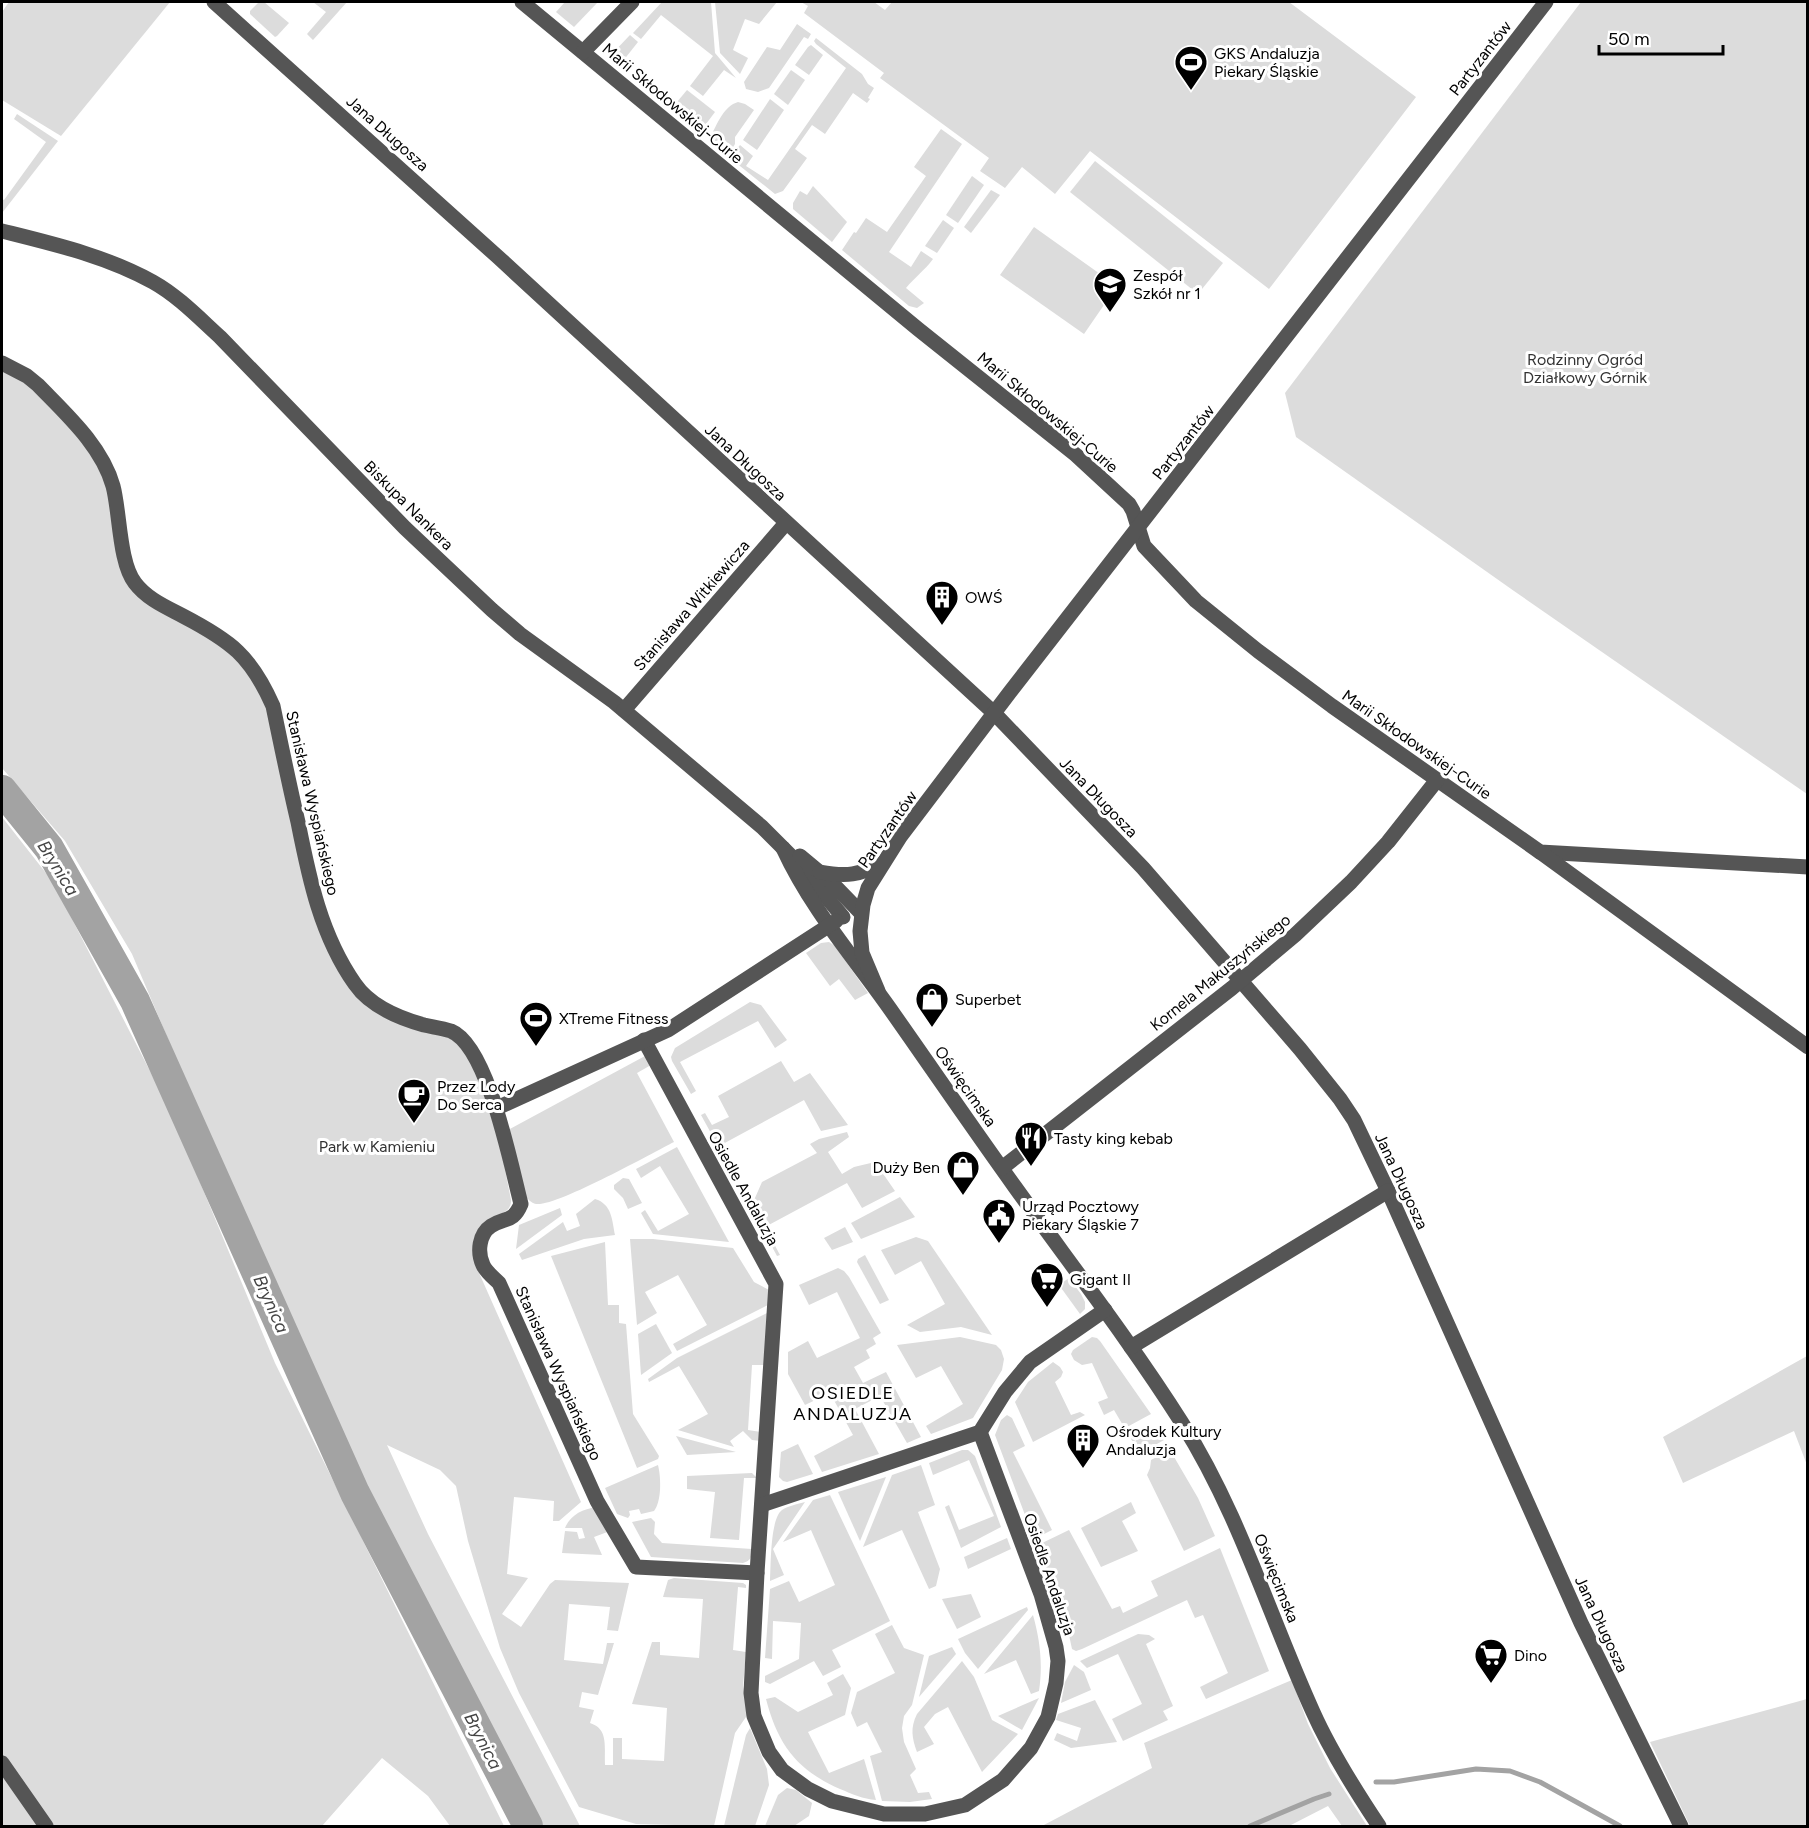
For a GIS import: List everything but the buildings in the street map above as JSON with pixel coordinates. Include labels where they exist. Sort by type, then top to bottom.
[{"type":"street","name":"Jana Długosza","points":[[214,2],[482,242],[994,713],[1143,868],[1300,1049],[1340,1099],[1353,1120],[1388,1191],[1581,1623],[1681,1827]]},
{"type":"street","name":"Marii Skłodowskiej-Curie","points":[[522,2],[918,329],[1076,455],[1129,504],[1144,546],[1196,601],[1276,665],[1540,852],[1808,1047]]},
{"type":"street","points":[[583,52],[632,2]]},
{"type":"street","name":"Partyzantów","points":[[861,913],[868,888],[906,830],[994,713],[1546,2]]},
{"type":"street","name":"Biskupa Nankera","points":[[2,231],[73,249],[108,261],[155,283],[168,292],[220,337],[405,528],[492,610],[520,634],[624,710],[754,820],[780,845],[843,916]]},
{"type":"street","name":"Stanisława Wyspiańskiego","points":[[2,363],[27,376],[38,385],[100,456],[114,488],[126,565],[136,584],[156,602],[229,642],[251,665],[264,685],[273,706],[313,893],[329,936],[355,985],[366,997],[381,1007],[409,1020],[451,1031],[463,1038],[471,1050],[497,1108],[521,1204],[516,1215],[492,1225],[483,1235],[479,1247],[484,1266],[499,1283],[597,1501],[636,1568],[756,1573]]},
{"type":"street","name":"Stanisława Witkiewicza","points":[[624,710],[786,523]]},
{"type":"street","name":"Kornela Makuszyńskiego","points":[[1002,1168],[1241,981],[1295,935],[1351,882],[1388,842],[1437,780]]},
{"type":"street","name":"Biskupa Nankera","points":[[780,845],[804,859],[820,872],[861,913]]},
{"type":"street","name":"Biskupa Nankera","points":[[780,845],[828,926]]},
{"type":"street","points":[[1540,852],[1808,867]]},
{"type":"street","points":[[820,872],[848,876],[866,871],[883,862]]},
{"type":"street","points":[[497,1108],[668,1030],[843,916],[861,913]]},
{"type":"street","name":"Oświęcimska","points":[[861,913],[862,953],[878,991]]},
{"type":"street","name":"Oświęcimska","points":[[828,926],[878,991],[1105,1310],[1185,1427],[1222,1496],[1253,1565],[1314,1715],[1340,1764],[1379,1827]]},
{"type":"street","name":"Osiedle Andaluzja","points":[[644,1040],[777,1284],[756,1573],[751,1693],[754,1716],[769,1752],[782,1770],[808,1789],[832,1801],[884,1814],[925,1814],[965,1805],[1003,1780],[1031,1748],[1048,1717],[1056,1683],[1058,1661],[1043,1598],[980,1432]]},
{"type":"street","points":[[1131,1347],[1388,1191]]},
{"type":"street","points":[[762,1505],[980,1432],[1005,1392],[1030,1362],[1105,1310]]},
{"type":"street","points":[[2,1763],[46,1827]]},
{"type":"green space","points":[[9,2],[170,2],[61,136],[2,100],[2,12]]},
{"type":"green space","points":[[259,2],[264,2],[289,23],[275,37],[250,14]]},
{"type":"green space","points":[[313,2],[347,2],[313,40],[307,34],[326,12]]},
{"type":"green space","points":[[565,2],[598,2],[574,27],[556,12]]},
{"type":"green space","points":[[662,2],[711,2],[715,53],[736,78],[724,70],[703,96],[690,86],[713,56],[661,15],[641,39],[633,33]]},
{"type":"green space","points":[[715,2],[777,2],[759,24],[745,19],[733,50],[748,58],[740,74],[720,53]]},
{"type":"green space","points":[[801,2],[874,2],[885,10],[892,2],[1289,2],[1416,97],[1269,289],[1090,151],[1055,194],[1022,167],[1005,188],[980,171],[989,158],[880,78],[884,73],[804,13],[808,6]]},
{"type":"green space","name":"Rodzinny Ogród Działkowy Górnik","points":[[1581,2],[1807,2],[1807,794],[1296,437],[1285,393]]},
{"type":"green space","points":[[797,24],[811,34],[808,39],[804,37],[769,88],[758,92],[746,89],[744,82],[767,47],[780,50]]},
{"type":"green space","points":[[630,35],[638,42],[619,66],[609,57]]},
{"type":"green space","points":[[816,38],[862,74],[868,84],[874,88],[867,103],[853,93],[825,134],[812,125],[795,149],[807,158],[783,191],[775,194],[730,158],[740,145],[753,156],[746,166],[768,180],[846,68],[816,44],[814,41]]},
{"type":"green space","points":[[811,45],[823,55],[809,75],[795,65]]},
{"type":"green space","points":[[791,70],[805,80],[788,105],[774,94]]},
{"type":"green space","points":[[687,90],[715,112],[700,132],[672,108]]},
{"type":"green space","points":[[770,99],[784,110],[757,150],[743,140]]},
{"type":"green space","points":[[738,102],[754,110],[735,137],[735,144],[730,152],[727,150],[725,152],[710,141],[711,136],[725,111]]},
{"type":"green space","points":[[17,114],[58,141],[2,213],[2,199],[4,200],[46,142],[14,119]]},
{"type":"green space","points":[[941,129],[962,144],[889,252],[911,267],[921,251],[933,259],[906,288],[924,303],[917,308],[909,306],[842,250],[866,218],[887,232],[926,176],[914,167]]},
{"type":"green space","points":[[1095,161],[1223,263],[1198,294],[1070,192]]},
{"type":"green space","points":[[972,176],[984,185],[958,223],[946,215]]},
{"type":"green space","points":[[813,186],[847,222],[832,242],[793,209],[793,203],[800,191],[807,195]]},
{"type":"green space","points":[[991,190],[1000,195],[971,233],[964,227]]},
{"type":"green space","points":[[943,220],[954,228],[937,253],[925,246]]},
{"type":"green space","points":[[1034,227],[1117,286],[1084,334],[1000,275]]},
{"type":"green space","name":"Park w Kamieniu","points":[[2,369],[20,377],[78,435],[107,481],[123,570],[234,652],[267,704],[308,891],[356,993],[451,1037],[466,1051],[499,1139],[511,1200],[509,1208],[482,1225],[476,1234],[474,1247],[476,1266],[581,1502],[559,1521],[553,1521],[554,1501],[514,1497],[507,1574],[528,1578],[502,1614],[521,1627],[555,1580],[629,1583],[618,1631],[607,1630],[610,1607],[569,1604],[564,1660],[603,1664],[607,1643],[614,1643],[598,1695],[582,1692],[579,1707],[594,1710],[590,1723],[603,1734],[605,1765],[613,1765],[613,1738],[622,1738],[622,1759],[664,1761],[667,1708],[632,1704],[652,1642],[660,1642],[660,1655],[699,1658],[703,1599],[663,1597],[668,1580],[674,1578],[746,1585],[746,1588],[738,1587],[733,1650],[746,1652],[743,1686],[748,1714],[735,1733],[714,1826],[636,1824],[579,1807],[519,1693],[500,1648],[468,1541],[456,1486],[440,1470],[387,1445],[428,1534],[580,1826],[538,1826],[343,1444],[132,954],[65,841],[2,768]]},
{"type":"green space","points":[[2,817],[53,882],[170,1110],[275,1363],[504,1826],[450,1826],[428,1796],[382,1758],[322,1826],[2,1826]]},
{"type":"green space","points":[[829,942],[835,946],[868,993],[855,1000],[839,979],[830,986],[806,953],[821,943]]},
{"type":"green space","points":[[750,1002],[761,1005],[787,1040],[775,1048],[758,1021],[680,1062],[696,1091],[691,1094],[672,1061],[671,1057],[675,1048]]},
{"type":"green space","points":[[645,1056],[651,1065],[637,1073],[674,1142],[563,1197],[547,1203],[536,1204],[530,1201],[525,1196],[508,1130]]},
{"type":"green space","points":[[781,1061],[794,1082],[810,1073],[848,1125],[821,1131],[804,1100],[721,1145],[738,1175],[735,1177],[701,1115],[705,1113],[712,1125],[729,1117],[718,1096]]},
{"type":"green space","points":[[847,1132],[849,1137],[828,1152],[842,1174],[854,1167],[875,1162],[895,1191],[862,1208],[847,1183],[765,1227],[780,1255],[777,1256],[751,1207],[762,1182],[817,1153],[810,1144],[819,1139]]},
{"type":"green space","points":[[677,1147],[729,1242],[653,1234],[641,1213],[645,1210],[658,1231],[689,1214],[660,1166],[641,1178],[636,1169]]},
{"type":"green space","points":[[623,1178],[629,1179],[642,1203],[628,1209],[623,1198],[614,1189],[614,1185]]},
{"type":"green space","points":[[900,1197],[915,1217],[861,1239],[851,1223]]},
{"type":"green space","points":[[595,1199],[601,1201],[608,1209],[615,1235],[584,1239],[522,1260],[519,1254],[563,1222],[567,1231],[580,1226],[576,1214]]},
{"type":"green space","points":[[560,1208],[562,1215],[516,1249],[519,1225]]},
{"type":"green space","points":[[845,1227],[853,1242],[832,1250],[824,1238]]},
{"type":"green space","points":[[916,1237],[928,1241],[992,1335],[961,1327],[920,1332],[907,1325],[945,1304],[921,1261],[895,1275],[881,1250]]},
{"type":"green space","points":[[630,1239],[653,1239],[733,1248],[754,1282],[769,1290],[770,1304],[677,1351],[673,1344],[707,1325],[678,1275],[645,1292],[657,1313],[637,1325]]},
{"type":"green space","points":[[605,1242],[608,1305],[619,1305],[619,1323],[626,1324],[633,1414],[659,1456],[658,1459],[637,1468],[551,1256]]},
{"type":"green space","points":[[865,1255],[889,1300],[880,1304],[857,1262]]},
{"type":"green space","points":[[838,1268],[849,1277],[881,1333],[873,1338],[876,1344],[866,1350],[870,1358],[854,1367],[863,1383],[886,1372],[921,1437],[907,1443],[880,1396],[855,1409],[879,1454],[822,1472],[814,1456],[853,1435],[830,1393],[805,1405],[788,1374],[788,1352],[808,1341],[817,1358],[860,1338],[837,1292],[809,1305],[799,1285]]},
{"type":"green space","points":[[1069,1278],[1085,1302],[1085,1309],[1080,1314],[1059,1285]]},
{"type":"green space","points":[[769,1312],[765,1365],[752,1365],[748,1430],[761,1432],[761,1441],[752,1440],[743,1431],[730,1441],[734,1447],[678,1430],[708,1414],[679,1366],[649,1382],[648,1379],[677,1358]]},
{"type":"green space","points":[[656,1324],[672,1353],[641,1375],[638,1334]]},
{"type":"green space","points":[[960,1337],[996,1345],[1001,1350],[1004,1359],[1002,1370],[973,1418],[931,1434],[926,1426],[963,1404],[941,1366],[916,1378],[897,1345]]},
{"type":"green space","points":[[1092,1337],[1100,1341],[1151,1414],[1127,1427],[1135,1441],[1158,1427],[1164,1440],[1146,1450],[1134,1444],[1114,1410],[1104,1415],[1098,1402],[1108,1398],[1092,1363],[1082,1365],[1074,1360],[1071,1354],[1073,1350]]},
{"type":"green space","points":[[1807,1356],[1807,1465],[1794,1431],[1683,1483],[1663,1437]]},
{"type":"green space","points":[[1053,1362],[1063,1372],[1055,1382],[1071,1415],[1080,1412],[1085,1415],[1033,1442],[1015,1402],[1028,1382]]},
{"type":"green space","points":[[1007,1415],[1012,1418],[1025,1446],[1013,1452],[1052,1530],[1034,1539],[995,1435],[1001,1420]]},
{"type":"green space","points":[[676,1436],[736,1452],[687,1455]]},
{"type":"green space","points":[[798,1444],[813,1474],[787,1482],[783,1481],[779,1477],[781,1452]]},
{"type":"green space","points":[[962,1450],[968,1450],[975,1456],[1001,1527],[961,1548],[945,1507],[949,1505],[959,1530],[994,1516],[969,1460],[933,1475],[929,1463]]},
{"type":"green space","points":[[1170,1450],[1198,1498],[1215,1536],[1184,1551],[1147,1475],[1151,1460]]},
{"type":"green space","points":[[658,1465],[660,1495],[654,1511],[641,1514],[639,1509],[629,1511],[628,1518],[617,1514],[605,1488]]},
{"type":"green space","points":[[921,1465],[935,1505],[918,1512],[940,1569],[936,1586],[929,1589],[902,1530],[863,1547],[892,1475]]},
{"type":"green space","points":[[752,1473],[757,1478],[744,1478],[739,1540],[710,1538],[715,1492],[687,1489],[687,1476]]},
{"type":"green space","points":[[886,1477],[860,1541],[838,1492]]},
{"type":"green space","points":[[830,1495],[890,1621],[832,1650],[841,1667],[823,1676],[814,1661],[770,1684],[765,1682],[765,1676],[799,1659],[801,1623],[773,1621],[772,1659],[765,1658],[770,1589],[789,1581],[799,1602],[835,1585],[811,1530],[783,1542],[813,1500]]},
{"type":"green space","points":[[805,1502],[773,1549],[784,1575],[770,1581],[772,1543],[778,1515],[784,1509]]},
{"type":"green space","points":[[1131,1502],[1136,1513],[1122,1521],[1138,1551],[1101,1567],[1081,1528]]},
{"type":"green space","points":[[596,1507],[610,1531],[594,1537],[602,1555],[562,1553],[565,1531],[577,1532],[579,1539],[585,1538],[582,1528],[565,1528],[570,1520],[586,1509]]},
{"type":"green space","points":[[651,1518],[655,1522],[654,1534],[662,1543],[752,1549],[751,1556],[743,1563],[651,1557],[632,1522]]},
{"type":"green space","points":[[1069,1530],[1112,1609],[1120,1606],[1123,1613],[1158,1596],[1151,1581],[1220,1548],[1269,1671],[1206,1699],[1200,1687],[1228,1673],[1203,1615],[1195,1618],[1187,1600],[1082,1649],[1076,1651],[1072,1649],[1066,1621],[1038,1545]]},
{"type":"green space","points":[[1007,1538],[1011,1549],[968,1569],[964,1557]]},
{"type":"green space","points":[[971,1594],[981,1617],[957,1629],[942,1599]]},
{"type":"green space","points":[[1027,1607],[1028,1610],[978,1669],[965,1653],[958,1639]]},
{"type":"green space","points":[[1033,1615],[1039,1643],[1041,1671],[1039,1691],[1031,1694],[1016,1660],[984,1674]]},
{"type":"green space","points":[[892,1625],[904,1648],[924,1655],[912,1705],[904,1716],[902,1728],[904,1742],[916,1769],[910,1775],[918,1793],[929,1792],[932,1799],[910,1802],[882,1801],[870,1756],[882,1752],[867,1722],[857,1727],[851,1713],[857,1692],[895,1673],[875,1634]]},
{"type":"green space","points":[[1138,1634],[1149,1635],[1155,1639],[1146,1644],[1173,1706],[1163,1711],[1168,1720],[1123,1741],[1112,1719],[1142,1704],[1118,1654],[1087,1668],[1080,1661]]},
{"type":"green space","points":[[952,1647],[956,1654],[919,1697],[929,1656]]},
{"type":"green space","points":[[962,1661],[974,1677],[992,1720],[1018,1734],[982,1772],[948,1707],[935,1714],[924,1727],[934,1744],[917,1752],[913,1738],[913,1724],[917,1714]]},
{"type":"green space","points":[[1074,1665],[1084,1672],[1091,1690],[1061,1703],[1065,1682]]},
{"type":"green space","points":[[843,1674],[851,1688],[845,1715],[808,1732],[829,1773],[864,1759],[876,1800],[862,1797],[825,1782],[801,1764],[783,1743],[766,1699],[775,1697],[798,1712],[833,1695],[827,1683]]},
{"type":"green space","points":[[1292,1680],[1308,1724],[1330,1768],[1367,1826],[1342,1826],[1328,1806],[1289,1826],[1042,1826],[1152,1768],[1144,1743]]},
{"type":"green space","points":[[1039,1698],[1022,1730],[998,1716]]},
{"type":"green space","points":[[1807,1699],[1807,1826],[1690,1826],[1650,1742]]},
{"type":"green space","points":[[1095,1700],[1117,1742],[1071,1748],[1054,1740],[1057,1733],[1077,1741],[1081,1728],[1056,1720],[1058,1714]]},
{"type":"green space","points":[[750,1728],[767,1769],[769,1785],[755,1826],[724,1826],[746,1735]]},
{"type":"green space","points":[[787,1788],[796,1790],[812,1803],[809,1816],[794,1826],[765,1826],[778,1795]]},
{"type":"waterway","name":"Brynica","points":[[2,790],[49,848],[135,1001],[355,1493],[528,1826]]},
{"type":"waterway","points":[[1376,1782],[1394,1782],[1476,1769],[1510,1771],[1540,1782],[1620,1826]]},
{"type":"waterway","points":[[1250,1826],[1329,1794]]},
{"type":"place","name":"GKS Andaluzja Piekary Śląskie","points":[[1191,91]]},
{"type":"place","name":"Zespół Szkół nr 1","points":[[1110,313]]},
{"type":"place","name":"OWŚ","points":[[942,626]]},
{"type":"place","name":"Superbet","points":[[932,1028]]},
{"type":"place","name":"XTreme Fitness","points":[[536,1047]]},
{"type":"place","name":"Przez Lody Do Serca","points":[[414,1124]]},
{"type":"place","name":"Tasty king kebab","points":[[1031,1167]]},
{"type":"place","name":"Duży Ben","points":[[963,1196]]},
{"type":"place","name":"Urząd Pocztowy Piekary Śląskie 7","points":[[999,1244]]},
{"type":"place","name":"Gigant II","points":[[1047,1308]]},
{"type":"place","name":"Ośrodek Kultury Andaluzja","points":[[1083,1469]]},
{"type":"place","name":"Dino","points":[[1491,1684]]},
{"type":"district","name":"OSIEDLE ANDALUZJA","points":[[853,1403]]}]
